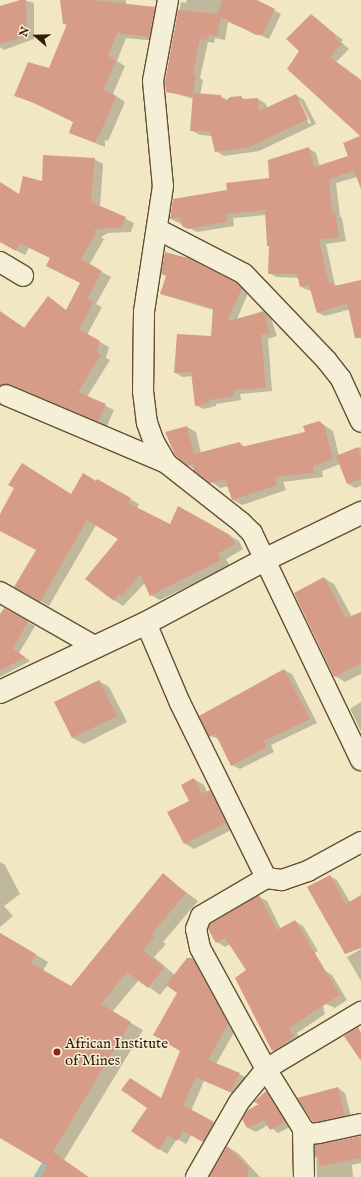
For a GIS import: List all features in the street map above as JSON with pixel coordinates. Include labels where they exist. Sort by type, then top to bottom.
[{"type":"street","points":[[166,463],[154,442],[147,423],[143,391],[144,312],[163,186],[153,81],[168,0]]},
{"type":"street","points":[[157,229],[244,274],[327,361],[341,379],[361,422]]},
{"type":"street","points":[[0,262],[23,276]]},
{"type":"street","points":[[6,395],[166,463],[241,522],[252,533],[361,760]]},
{"type":"street","points":[[0,692],[96,648],[264,560],[361,513]]},
{"type":"street","points":[[0,592],[96,648]]},
{"type":"street","points":[[146,623],[180,703],[266,878]]},
{"type":"street","points":[[361,842],[308,871],[282,880],[266,878],[201,916],[196,929],[200,948],[266,1069],[303,1130],[309,1134],[319,1133],[361,1124]]},
{"type":"street","points":[[196,1177],[239,1102],[266,1069],[361,1012]]},
{"type":"street","points":[[303,1130],[304,1177]]},
{"type":"building","points":[[20,0],[26,0],[27,35],[0,44],[0,6]]},
{"type":"building","points":[[60,0],[92,0],[155,7],[149,37],[117,33],[108,56],[116,60],[104,90],[116,96],[99,136],[97,136],[96,143],[69,133],[73,122],[35,103],[14,96],[28,62],[49,68],[67,24],[63,24]]},
{"type":"building","points":[[222,0],[257,0],[275,9],[262,35],[256,35],[221,17],[217,36],[208,35],[207,40],[200,39],[193,74],[196,75],[192,97],[166,92],[165,82],[178,10],[218,14]]},
{"type":"building","points":[[311,14],[336,35],[334,37],[342,44],[330,57],[361,80],[361,188],[354,171],[329,179],[332,213],[335,212],[339,237],[319,240],[329,284],[333,283],[334,286],[361,280],[361,338],[355,338],[347,303],[317,313],[309,285],[300,287],[297,274],[268,274],[269,246],[267,246],[265,210],[226,214],[227,222],[188,229],[182,226],[180,217],[170,219],[173,199],[227,190],[226,183],[269,178],[268,160],[309,147],[314,167],[348,156],[343,143],[360,136],[287,69],[299,51],[286,39]]},
{"type":"building","points":[[193,93],[221,95],[221,99],[226,101],[230,97],[241,96],[242,99],[258,98],[259,111],[296,94],[308,119],[250,147],[215,152],[210,131],[190,131]]},
{"type":"building","points":[[43,155],[95,158],[91,202],[126,217],[122,227],[98,229],[93,232],[96,233],[81,259],[102,271],[87,299],[94,302],[79,329],[100,341],[97,352],[101,355],[78,392],[106,404],[98,422],[10,384],[0,385],[0,311],[24,328],[48,296],[66,310],[80,283],[46,266],[50,258],[20,243],[16,251],[0,242],[0,182],[19,194],[23,176],[42,181]]},
{"type":"building","points":[[165,252],[188,258],[237,283],[242,288],[227,321],[264,312],[270,333],[261,335],[266,388],[233,390],[234,396],[209,400],[210,403],[195,406],[191,372],[174,373],[177,334],[211,336],[213,308],[160,294],[166,276],[161,274]]},
{"type":"building","points":[[319,421],[324,425],[333,459],[313,466],[314,473],[275,477],[277,485],[232,500],[225,479],[210,483],[194,471],[193,463],[188,466],[175,455],[165,432],[187,426],[194,454],[240,442],[241,447],[305,432],[303,426]]},
{"type":"building","points":[[358,447],[361,457],[361,479],[347,484],[336,456]]},
{"type":"building","points":[[22,463],[71,494],[83,473],[131,498],[128,503],[170,524],[178,506],[230,535],[235,544],[217,554],[221,560],[150,596],[140,574],[122,596],[119,594],[114,601],[85,579],[118,539],[87,520],[40,602],[14,587],[36,550],[0,531],[0,514],[14,488],[8,485]]},
{"type":"building","points":[[324,577],[346,618],[361,612],[361,663],[334,677],[294,593]]},
{"type":"building","points":[[4,608],[28,621],[13,649],[25,657],[0,671],[0,614]]},
{"type":"building","points":[[284,669],[310,719],[264,741],[267,747],[231,766],[215,733],[209,737],[199,716]]},
{"type":"building","points":[[99,680],[117,716],[72,738],[54,702]]},
{"type":"building","points":[[194,778],[202,794],[210,790],[226,823],[184,844],[167,812],[189,801],[181,785]]},
{"type":"building","name":"African Institute of Mines","points":[[163,873],[186,893],[152,934],[154,937],[143,950],[164,968],[148,988],[127,972],[101,1004],[131,1022],[53,1152],[88,1177],[40,1177],[47,1166],[0,1138],[0,933],[36,954],[31,963],[71,986]]},
{"type":"building","points":[[330,875],[346,904],[361,895],[361,948],[345,954],[307,887]]},
{"type":"building","points":[[259,895],[277,930],[295,920],[340,995],[289,1028],[294,1037],[272,1051],[235,978],[246,970],[225,938],[216,943],[208,929],[210,924]]},
{"type":"building","points":[[187,958],[192,958],[228,1024],[208,1060],[240,1073],[230,1092],[196,1077],[183,1105],[214,1122],[203,1142],[183,1131],[177,1141],[168,1135],[159,1150],[131,1131],[147,1108],[121,1090],[130,1078],[161,1098],[180,1051],[153,1035],[177,993],[166,985]]},
{"type":"building","points":[[358,1027],[361,1033],[361,1061],[344,1036]]},
{"type":"building","points":[[338,1087],[345,1116],[313,1122],[297,1098]]},
{"type":"building","points":[[266,1091],[285,1122],[270,1130],[264,1120],[247,1128],[242,1119],[248,1110],[259,1104],[254,1102]]},
{"type":"building","points":[[361,1136],[361,1158],[320,1166],[318,1156],[315,1157],[315,1145]]},
{"type":"building","points":[[227,1146],[248,1167],[248,1177],[209,1177]]},
{"type":"waterway","points":[[37,1177],[48,1159]]},
{"type":"place","name":"African Institute of Mines","points":[[57,1052]]}]
